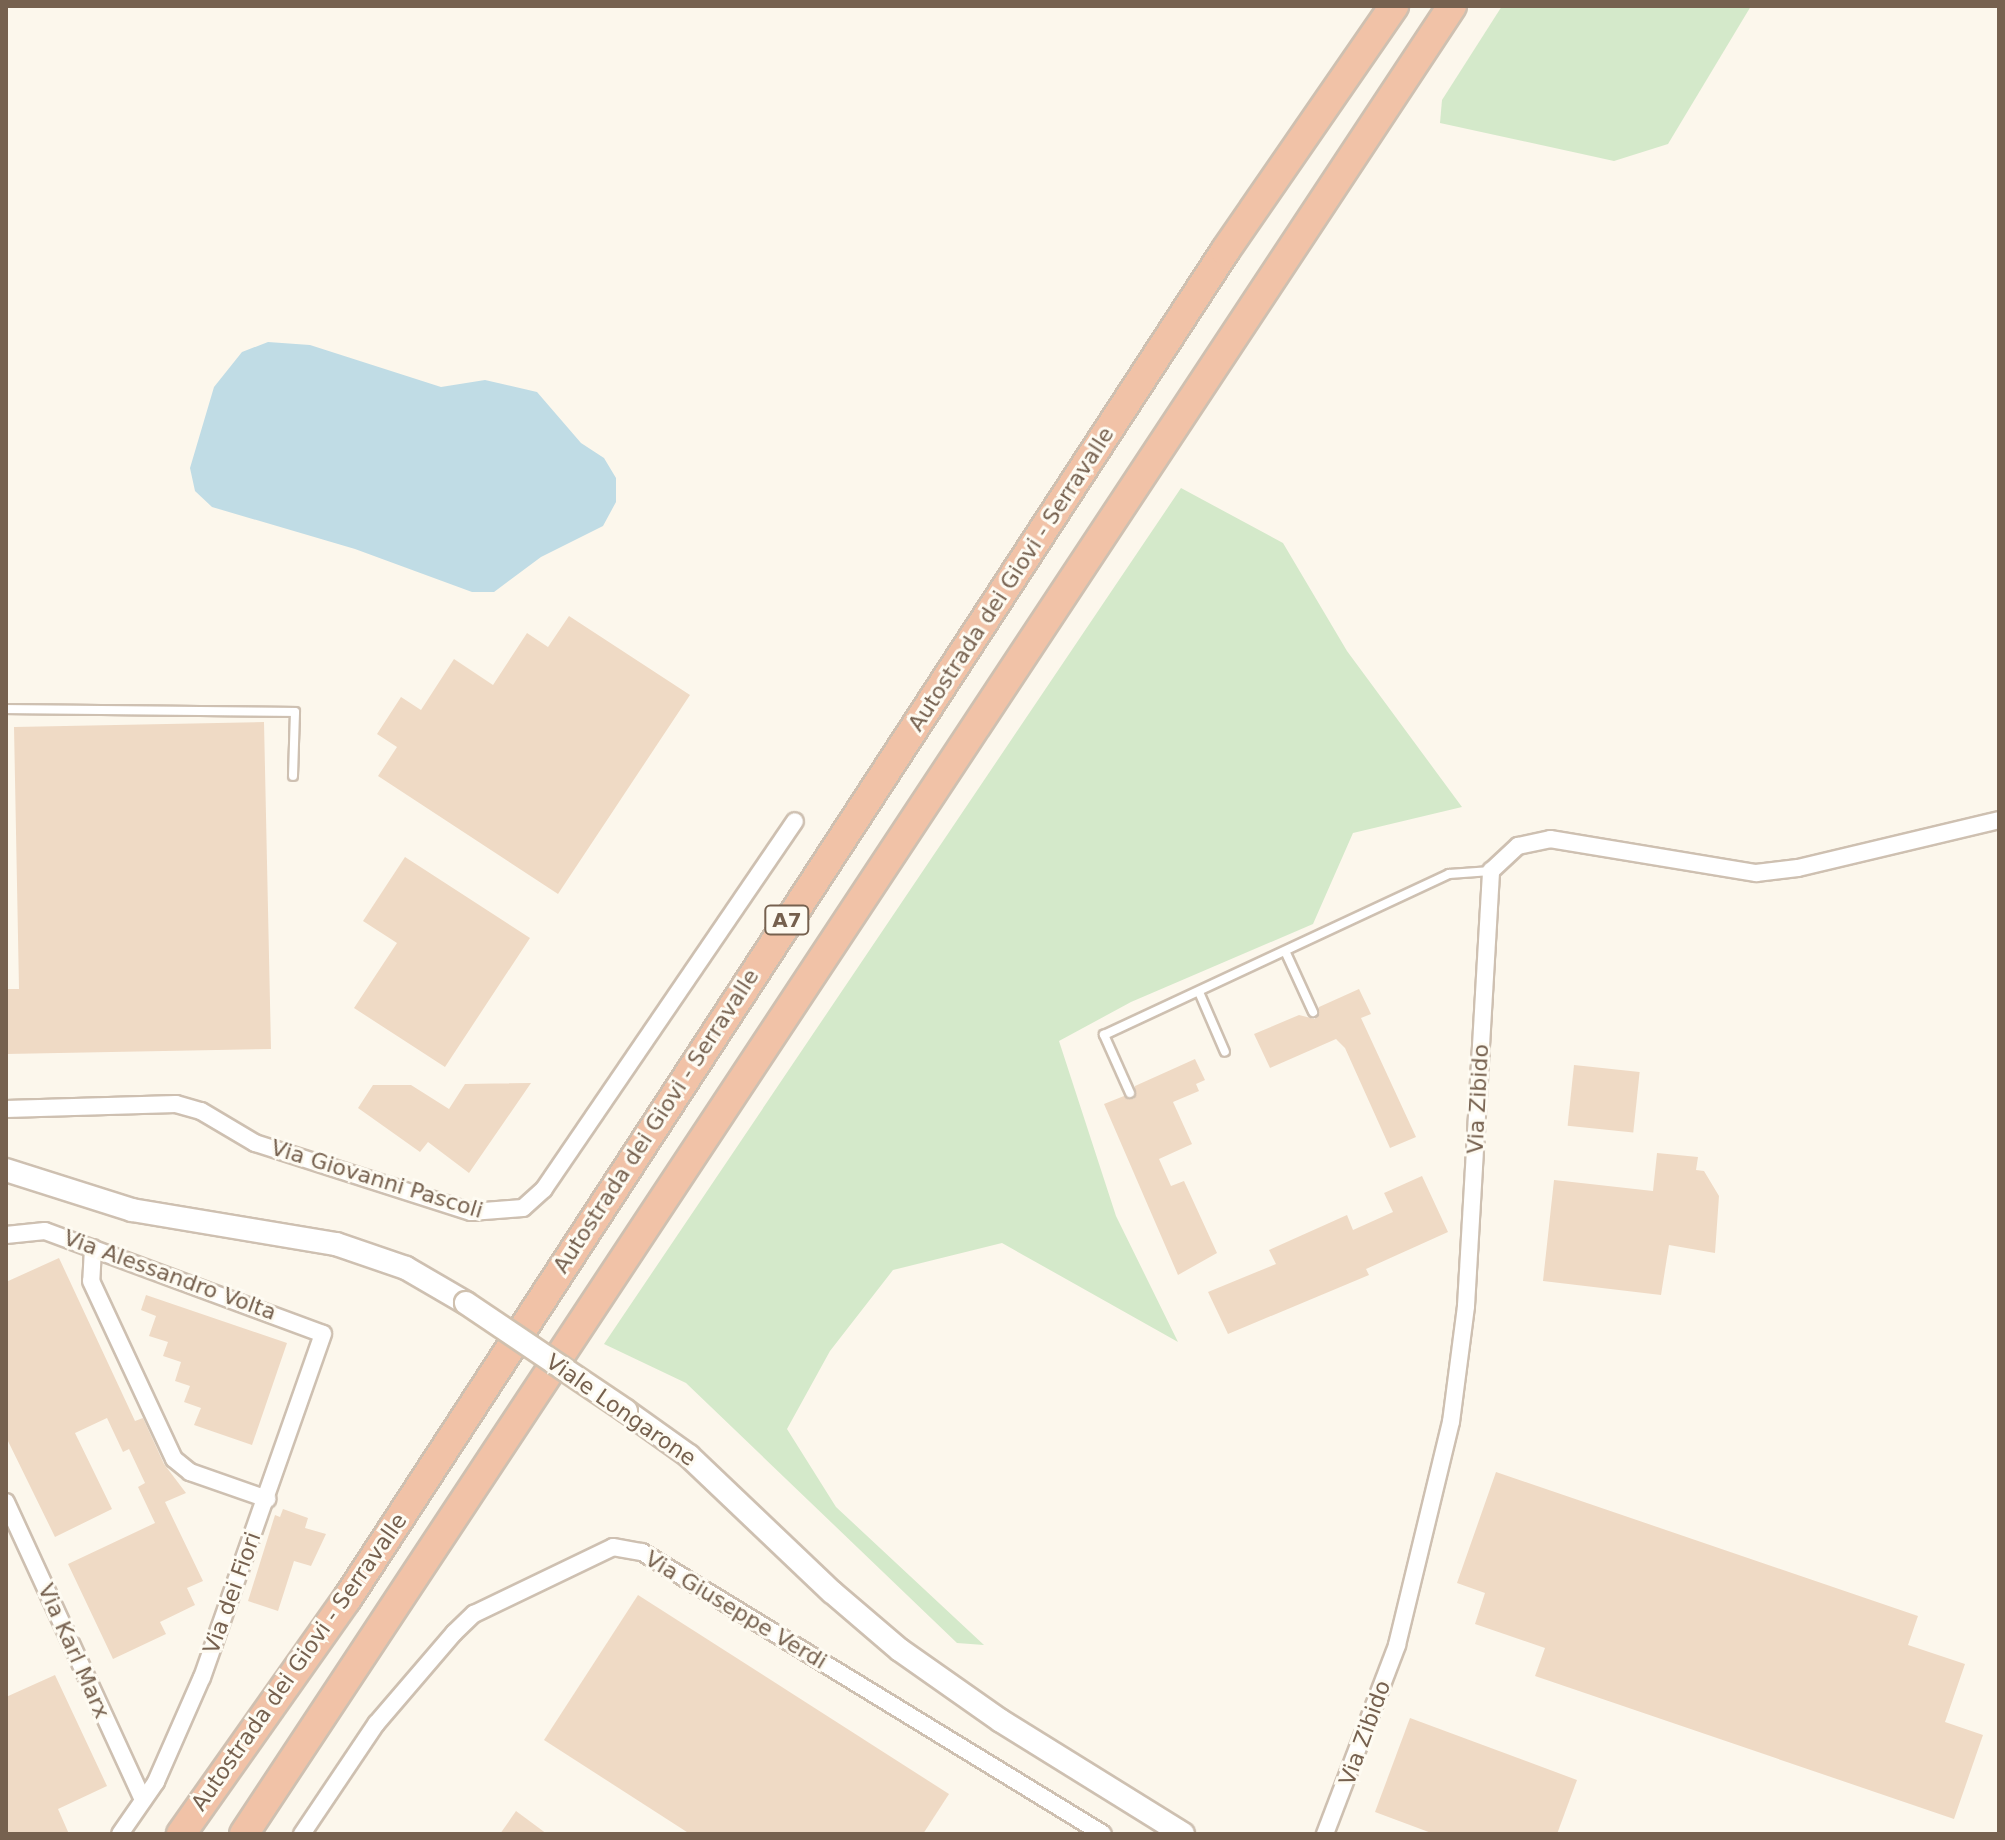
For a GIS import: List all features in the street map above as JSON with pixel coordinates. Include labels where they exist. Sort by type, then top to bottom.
[{"type":"highway","name":"Autostrada dei Giovi - Serravalle","points":[[181,1834],[347,1599],[1216,264],[1394,6]]},
{"type":"highway","name":"Autostrada dei Giovi - Serravalle","points":[[244,1834],[1452,6]]},
{"type":"main road","name":"Viale Longarone","points":[[10,1172],[132,1210],[336,1244],[406,1268],[466,1303],[689,1456],[832,1592],[900,1650],[1065,1763],[1183,1834]]},
{"type":"street","points":[[1491,871],[1518,846],[1550,839],[1756,873],[1798,868],[1999,820]]},
{"type":"street","name":"Via Giovanni Pascoli","points":[[6,1109],[176,1104],[201,1111],[255,1143],[471,1212],[523,1208],[544,1189],[795,821]]},
{"type":"street","name":"Via Zibido","points":[[1325,1834],[1397,1645],[1451,1422],[1466,1306],[1491,871]]},
{"type":"street","name":"Via Alessandro Volta","points":[[6,1235],[45,1231],[318,1328],[324,1342]]},
{"type":"street","points":[[93,1248],[91,1281],[174,1459],[190,1472],[267,1499]]},
{"type":"street","name":"Via dei Fiori","points":[[120,1834],[143,1800],[202,1677],[324,1342]]},
{"type":"street","name":"Via Karl Marx","points":[[6,1502],[143,1800]]},
{"type":"street","name":"Via Giuseppe Verdi","points":[[302,1834],[376,1724],[474,1614],[613,1547],[642,1552],[1103,1834]]},
{"type":"lane","points":[[6,709],[295,712],[293,776]]},
{"type":"lane","points":[[1130,1093],[1104,1035],[1286,953],[1449,874],[1491,871]]},
{"type":"lane","points":[[1286,953],[1313,1012]]},
{"type":"lane","points":[[1199,992],[1225,1052]]},
{"type":"green space","points":[[1502,6],[1751,6],[1668,144],[1614,161],[1440,123],[1442,100]]},
{"type":"green space","points":[[1181,488],[1283,543],[1347,651],[1462,807],[1353,833],[1313,924],[1131,1002],[1059,1041],[1116,1216],[1178,1342],[1002,1243],[893,1270],[830,1351],[787,1429],[836,1507],[984,1645],[957,1643],[686,1383],[604,1344]]},
{"type":"water","points":[[268,342],[310,345],[441,387],[485,380],[537,392],[581,443],[604,458],[616,478],[616,502],[603,526],[541,557],[494,592],[472,592],[355,549],[212,507],[195,491],[190,468],[214,387],[242,352]]},
{"type":"building","points":[[569,616],[690,695],[558,894],[378,776],[397,747],[377,734],[401,697],[421,710],[454,659],[493,685],[527,633],[548,647]]},
{"type":"building","points":[[264,722],[271,1049],[6,1054],[6,989],[19,989],[14,727]]},
{"type":"building","points":[[405,857],[530,938],[445,1067],[354,1008],[397,943],[363,921]]},
{"type":"building","points":[[1359,989],[1371,1014],[1361,1018],[1416,1137],[1390,1148],[1345,1048],[1336,1039],[1270,1068],[1254,1034],[1299,1015],[1315,1019],[1319,1007]]},
{"type":"building","points":[[1195,1059],[1205,1080],[1196,1084],[1199,1091],[1173,1102],[1192,1144],[1159,1159],[1171,1186],[1184,1181],[1217,1253],[1178,1275],[1104,1104],[1124,1096],[1134,1099],[1135,1086]]},
{"type":"building","points":[[1574,1065],[1640,1072],[1633,1133],[1568,1126]]},
{"type":"building","points":[[531,1083],[469,1173],[428,1142],[420,1152],[358,1108],[373,1085],[411,1085],[449,1109],[465,1084]]},
{"type":"building","points":[[1657,1153],[1698,1157],[1696,1170],[1704,1171],[1719,1196],[1715,1253],[1669,1245],[1661,1295],[1543,1281],[1554,1180],[1653,1191]]},
{"type":"building","points":[[1422,1176],[1448,1232],[1366,1269],[1369,1275],[1228,1334],[1208,1292],[1276,1264],[1269,1250],[1347,1215],[1353,1230],[1393,1212],[1384,1193]]},
{"type":"building","points":[[59,1258],[135,1421],[143,1418],[164,1464],[186,1493],[165,1502],[203,1581],[187,1588],[195,1605],[160,1622],[166,1634],[113,1659],[68,1564],[155,1523],[138,1487],[145,1483],[129,1449],[123,1452],[107,1418],[75,1433],[112,1509],[55,1537],[6,1437],[6,1282]]},
{"type":"building","points":[[146,1295],[287,1343],[252,1445],[194,1425],[201,1408],[184,1402],[190,1386],[175,1381],[181,1362],[163,1356],[168,1342],[149,1336],[156,1316],[141,1310]]},
{"type":"building","points":[[1496,1472],[1918,1616],[1908,1645],[1965,1664],[1945,1722],[1983,1735],[1954,1819],[1535,1676],[1545,1648],[1475,1624],[1485,1593],[1457,1583]]},
{"type":"building","points":[[283,1509],[308,1518],[305,1528],[326,1534],[311,1566],[294,1561],[278,1611],[248,1601],[275,1515],[280,1517]]},
{"type":"building","points":[[638,1595],[949,1794],[923,1834],[690,1834],[544,1740]]},
{"type":"building","points":[[55,1675],[107,1786],[58,1809],[69,1834],[6,1834],[6,1697]]},
{"type":"building","points":[[1410,1718],[1577,1780],[1557,1834],[1434,1834],[1375,1812]]},
{"type":"building","points":[[516,1811],[547,1834],[500,1834]]}]
